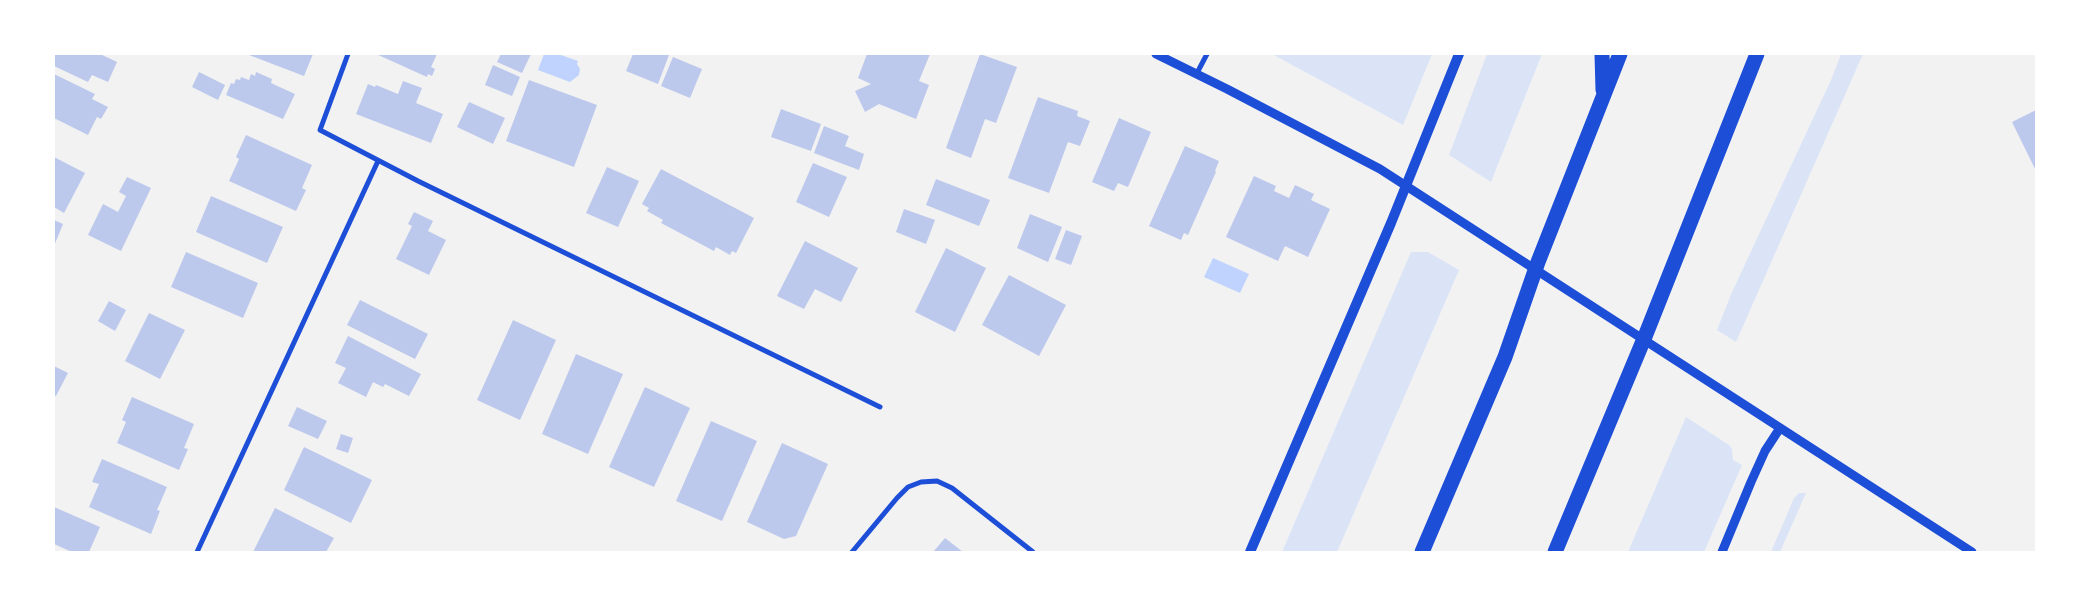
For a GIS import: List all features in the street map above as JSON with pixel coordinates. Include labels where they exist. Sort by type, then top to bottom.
[{"type":"highway","points":[[1602,54],[1603,98]]},
{"type":"highway","points":[[1422,552],[1505,357],[1538,262],[1620,54]]},
{"type":"highway","points":[[1555,552],[1610,422],[1757,54]]},
{"type":"main road","points":[[1250,552],[1406,185],[1459,54]]},
{"type":"street","points":[[348,54],[320,130],[378,161],[880,407]]},
{"type":"street","points":[[1156,54],[1197,73],[1380,169],[1972,552]]},
{"type":"street","points":[[1197,73],[1207,54]]},
{"type":"street","points":[[197,552],[378,161]]},
{"type":"street","points":[[1722,552],[1765,452],[1780,428]]},
{"type":"street","points":[[852,552],[908,487],[921,482],[937,481],[952,488],[1033,552]]},
{"type":"shaded area","points":[[1272,54],[1432,54],[1403,125]]},
{"type":"shaded area","points":[[1487,54],[1542,54],[1491,182],[1449,155]]},
{"type":"shaded area","points":[[1841,54],[1863,54],[1736,342],[1717,330],[1732,292],[1831,80]]},
{"type":"shaded area","points":[[1411,252],[1428,252],[1459,270],[1337,552],[1282,552]]},
{"type":"shaded area","points":[[1686,417],[1729,445],[1732,449],[1733,460],[1742,465],[1704,552],[1628,552]]},
{"type":"shaded area","points":[[1799,493],[1806,493],[1780,552],[1771,552],[1794,498]]},
{"type":"water","points":[[544,54],[558,54],[578,61],[579,75],[570,82],[538,70]]},
{"type":"water","points":[[1213,258],[1249,274],[1240,293],[1204,277]]},
{"type":"building","points":[[54,54],[100,54],[117,62],[108,82],[92,75],[88,82],[54,66]]},
{"type":"building","points":[[250,54],[313,54],[304,76]]},
{"type":"building","points":[[376,54],[437,54],[431,67],[435,69],[432,76],[428,74],[427,77]]},
{"type":"building","points":[[501,54],[531,54],[522,73],[497,62]]},
{"type":"building","points":[[633,54],[669,55],[658,84],[626,71]]},
{"type":"building","points":[[867,54],[930,54],[919,81],[929,85],[916,119],[879,104],[865,112],[855,91],[871,84],[858,78]]},
{"type":"building","points":[[980,54],[1017,67],[996,123],[985,119],[971,158],[946,148]]},
{"type":"building","points":[[673,57],[702,69],[690,98],[661,86]]},
{"type":"building","points":[[493,65],[520,77],[512,96],[485,85]]},
{"type":"building","points":[[199,72],[225,85],[218,100],[192,87]]},
{"type":"building","points":[[256,72],[272,79],[271,83],[295,94],[283,119],[226,95],[231,83],[234,84],[236,79],[240,80],[241,77],[249,80],[251,74],[255,76]]},
{"type":"building","points":[[54,74],[95,94],[92,99],[108,107],[101,119],[97,117],[88,135],[54,118]]},
{"type":"building","points":[[529,80],[597,105],[574,167],[506,141]]},
{"type":"building","points":[[403,81],[422,88],[416,103],[443,114],[431,143],[356,114],[368,84],[375,87],[376,85],[398,94]]},
{"type":"building","points":[[1038,97],[1078,111],[1077,116],[1090,121],[1080,146],[1068,142],[1049,193],[1008,178]]},
{"type":"building","points":[[469,102],[505,118],[493,144],[457,127]]},
{"type":"building","points":[[781,109],[821,124],[811,151],[771,137]]},
{"type":"building","points":[[2036,110],[2036,171],[2012,122]]},
{"type":"building","points":[[1119,118],[1151,132],[1128,187],[1118,183],[1114,191],[1092,182]]},
{"type":"building","points":[[824,126],[849,136],[845,146],[864,154],[859,170],[814,153]]},
{"type":"building","points":[[246,135],[312,165],[302,188],[306,190],[296,211],[229,181],[239,159],[236,157]]},
{"type":"building","points":[[1185,146],[1219,161],[1188,235],[1184,233],[1181,240],[1149,226]]},
{"type":"building","points":[[54,157],[85,173],[64,213],[54,207]]},
{"type":"building","points":[[813,163],[847,177],[829,217],[796,202]]},
{"type":"building","points":[[607,167],[639,181],[618,227],[586,213]]},
{"type":"building","points":[[661,169],[754,218],[736,253],[732,251],[730,255],[716,247],[714,251],[661,223],[663,220],[647,211],[649,208],[642,204]]},
{"type":"building","points":[[1254,176],[1276,186],[1274,191],[1289,198],[1295,185],[1314,194],[1311,200],[1330,209],[1308,257],[1285,246],[1278,261],[1226,237]]},
{"type":"building","points":[[127,177],[151,188],[121,251],[88,235],[103,204],[118,212],[126,196],[119,192]]},
{"type":"building","points":[[936,179],[990,200],[979,226],[926,205]]},
{"type":"building","points":[[211,196],[283,227],[267,263],[196,232]]},
{"type":"building","points":[[904,209],[935,220],[926,244],[896,232]]},
{"type":"building","points":[[414,212],[433,221],[428,231],[446,240],[429,275],[396,259],[412,226],[408,224]]},
{"type":"building","points":[[1030,214],[1062,227],[1048,262],[1017,248]]},
{"type":"building","points":[[54,220],[63,224],[54,246]]},
{"type":"building","points":[[1066,230],[1082,236],[1071,265],[1055,259]]},
{"type":"building","points":[[805,241],[858,268],[841,302],[815,289],[804,309],[777,296]]},
{"type":"building","points":[[946,248],[986,268],[955,332],[915,312]]},
{"type":"building","points":[[186,252],[258,283],[243,318],[171,287]]},
{"type":"building","points":[[1009,275],[1066,305],[1039,356],[982,325]]},
{"type":"building","points":[[360,300],[428,334],[415,359],[347,325]]},
{"type":"building","points":[[109,301],[126,310],[115,331],[98,321]]},
{"type":"building","points":[[149,313],[185,330],[160,379],[125,361]]},
{"type":"building","points":[[513,320],[556,340],[520,420],[477,400]]},
{"type":"building","points":[[348,336],[421,374],[409,396],[385,384],[383,387],[373,382],[366,397],[338,383],[346,368],[335,363]]},
{"type":"building","points":[[576,354],[623,374],[588,454],[542,434]]},
{"type":"building","points":[[54,366],[68,373],[56,396],[54,395]]},
{"type":"building","points":[[645,387],[690,408],[654,487],[609,467]]},
{"type":"building","points":[[132,397],[194,424],[184,448],[188,449],[179,470],[117,443],[126,422],[122,420]]},
{"type":"building","points":[[297,407],[327,421],[318,439],[288,426]]},
{"type":"building","points":[[711,421],[757,441],[722,521],[676,501]]},
{"type":"building","points":[[341,434],[353,438],[348,453],[336,449]]},
{"type":"building","points":[[782,443],[828,464],[796,536],[784,539],[747,522]]},
{"type":"building","points":[[304,447],[372,480],[351,523],[284,490]]},
{"type":"building","points":[[102,459],[167,487],[157,510],[160,511],[151,534],[89,507],[99,484],[92,482]]},
{"type":"building","points":[[54,507],[100,527],[89,552],[72,552],[54,544]]},
{"type":"building","points":[[275,508],[334,538],[326,552],[253,552]]},
{"type":"building","points":[[945,538],[963,552],[933,552]]}]
